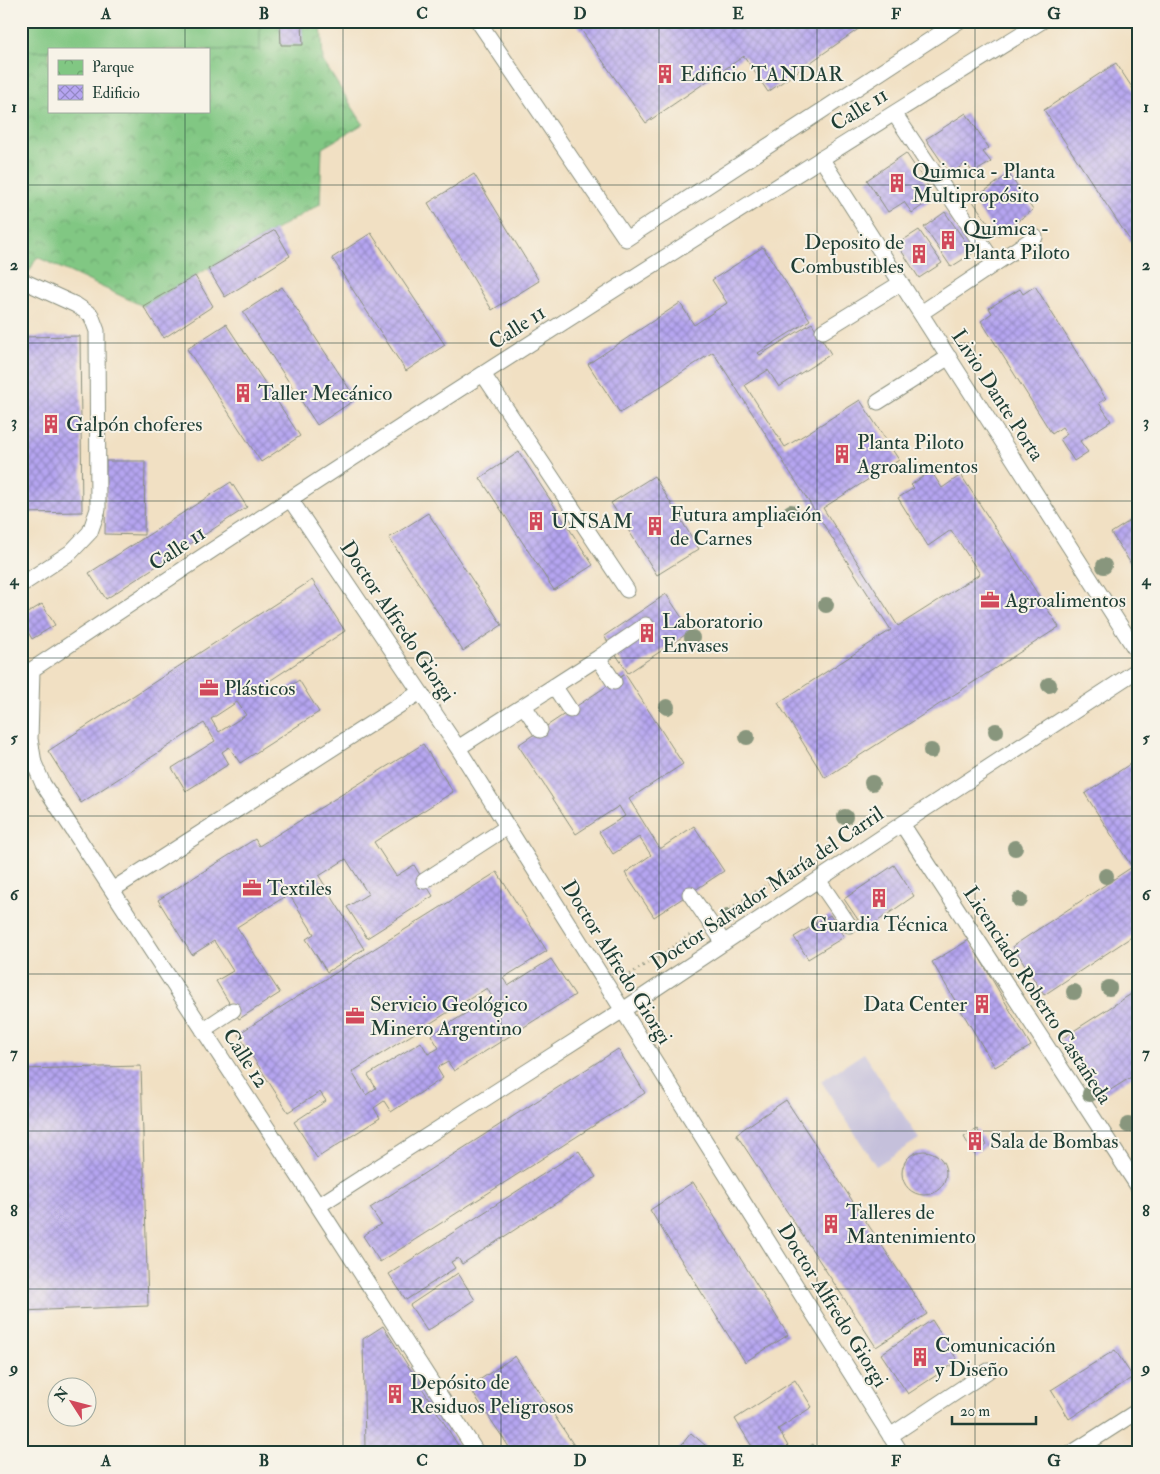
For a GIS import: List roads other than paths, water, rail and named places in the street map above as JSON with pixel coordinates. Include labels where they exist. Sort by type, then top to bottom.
[{"type":"lane","points":[[478,21],[626,239],[959,21]]},
{"type":"lane","name":"Calle 11","points":[[27,674],[290,499],[483,374],[821,158],[1042,21]]},
{"type":"lane","points":[[894,113],[995,264]]},
{"type":"lane","name":"Livio Dante Porta","points":[[821,158],[1139,655]]},
{"type":"lane","points":[[920,314],[1035,237]]},
{"type":"lane","points":[[21,280],[76,305],[91,315],[97,331],[98,509],[90,532],[71,552],[21,585]]},
{"type":"lane","points":[[823,331],[901,283]]},
{"type":"lane","points":[[878,402],[949,357]]},
{"type":"lane","points":[[483,374],[627,590]]},
{"type":"lane","name":"Doctor Alfredo Giorgi","points":[[290,499],[458,748],[901,1453]]},
{"type":"lane","points":[[458,748],[646,625]]},
{"type":"lane","points":[[598,658],[614,682]]},
{"type":"lane","name":"Doctor Salvador María del Carril","points":[[318,1206],[623,1010],[1139,669]]},
{"type":"lane","name":"Calle 12","points":[[27,674],[30,739],[34,763],[43,784],[477,1453]]},
{"type":"lane","points":[[554,686],[570,710]]},
{"type":"lane","points":[[112,890],[420,692]]},
{"type":"lane","points":[[524,706],[540,730]]},
{"type":"lane","name":"Licenciado Roberto Castañeda","points":[[902,824],[1139,1188]]},
{"type":"lane","points":[[424,881],[507,827]]},
{"type":"lane","points":[[818,880],[849,925]]},
{"type":"lane","points":[[690,894],[724,943]]},
{"type":"lane","points":[[203,1030],[234,1010]]},
{"type":"lane","points":[[890,1436],[988,1371]]},
{"type":"lane","points":[[1072,1453],[1139,1410]]},
{"type":"place","name":"Edificio TANDAR","points":[[665,74]]},
{"type":"place","name":"Quimica - Planta Multipropósito","points":[[897,183]]},
{"type":"place","name":"Quimica - Planta Piloto","points":[[948,240]]},
{"type":"place","name":"Deposito de Combustibles","points":[[919,254]]},
{"type":"place","name":"Taller Mecánico","points":[[243,393]]},
{"type":"place","name":"Galpón choferes","points":[[51,424]]},
{"type":"place","name":"Planta Piloto Agroalimentos","points":[[842,454]]},
{"type":"place","name":"UNSAM","points":[[536,521]]},
{"type":"place","name":"Futura ampliación de Carnes","points":[[655,526]]},
{"type":"place","name":"Agroalimentos","points":[[990,600]]},
{"type":"place","name":"Laboratorio Envases","points":[[647,633]]},
{"type":"place","name":"Plásticos","points":[[209,688]]},
{"type":"place","name":"Textiles","points":[[252,888]]},
{"type":"place","name":"Guardia Técnica","points":[[879,898]]},
{"type":"place","name":"Data Center","points":[[982,1004]]},
{"type":"place","name":"Servicio Geológico Minero Argentino","points":[[355,1016]]},
{"type":"place","name":"Sala de Bombas","points":[[975,1141]]},
{"type":"place","name":"Talleres de Mantenimiento","points":[[831,1224]]},
{"type":"place","name":"Comunicación y Diseño","points":[[920,1357]]},
{"type":"place","name":"Depósito de Residuos Peligrosos","points":[[395,1394]]}]
